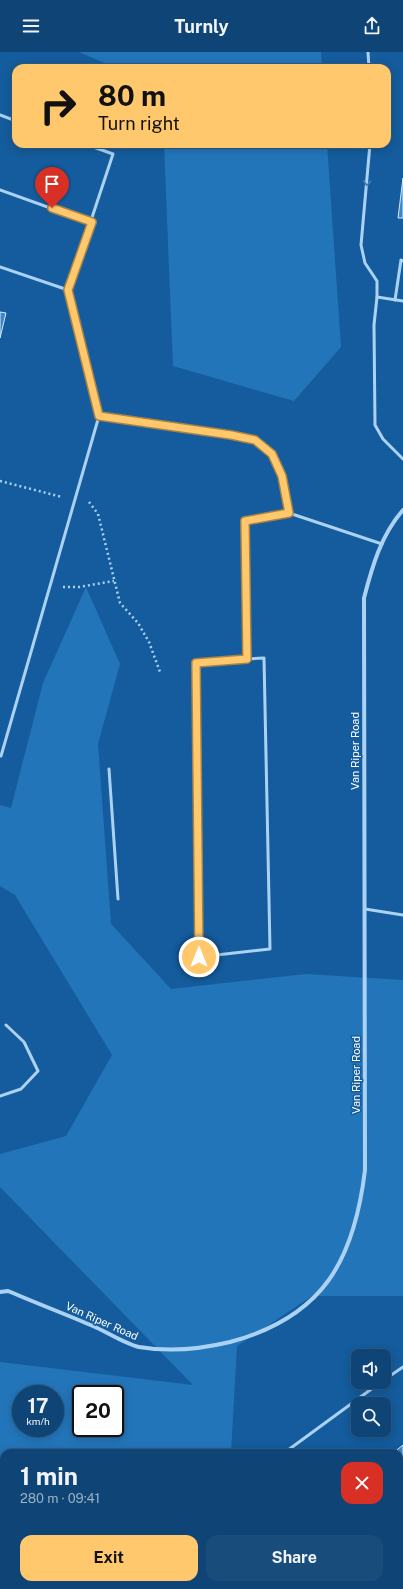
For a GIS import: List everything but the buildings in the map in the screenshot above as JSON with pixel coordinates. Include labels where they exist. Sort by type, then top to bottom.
[{"type":"street","name":"Van Riper Road","points":[[0,1292],[8,1291],[93,1326],[138,1347],[178,1349],[214,1346],[245,1338],[274,1326],[303,1308],[321,1291],[336,1271],[351,1238],[361,1203],[365,1170],[364,598],[372,567],[382,544],[403,510]]},
{"type":"lane","points":[[368,52],[369,64]]},
{"type":"lane","points":[[0,115],[12,120]]},
{"type":"lane","points":[[1,756],[99,416],[68,290],[92,222],[113,154],[96,148]]},
{"type":"lane","points":[[370,148],[361,245],[365,264],[377,281],[374,325],[375,425],[383,439],[403,459]]},
{"type":"lane","points":[[0,190],[92,222]]},
{"type":"lane","points":[[395,300],[400,260],[403,261]]},
{"type":"lane","points":[[0,267],[68,290]]},
{"type":"lane","points":[[377,297],[403,301]]},
{"type":"lane","points":[[99,416],[231,435],[255,440],[272,454],[282,476],[289,513]]},
{"type":"lane","points":[[247,659],[245,521],[289,513],[382,544]]},
{"type":"lane","points":[[264,658],[270,949],[199,957],[196,663],[247,659],[264,658]]},
{"type":"lane","points":[[109,770],[118,899]]},
{"type":"lane","points":[[365,909],[403,915]]},
{"type":"lane","points":[[0,1096],[21,1089],[38,1071],[24,1042],[6,1025]]},
{"type":"lane","points":[[391,1375],[403,1367]]},
{"type":"lane","points":[[289,1449],[371,1389]]},
{"type":"path","points":[[0,481],[50,494],[88,501],[98,514],[120,603],[138,623],[149,642],[160,672]]},
{"type":"path","points":[[50,587],[79,587],[114,581]]},
{"type":"shaded area","points":[[79,52],[321,52],[322,64],[107,64]]},
{"type":"shaded area","points":[[164,148],[327,148],[341,347],[294,401],[173,366]]},
{"type":"shaded area","points":[[86,587],[120,664],[98,744],[111,924],[171,989],[306,974],[403,980],[403,1296],[312,1296],[237,1346],[231,1449],[0,1449],[0,1362],[193,1385],[0,1187],[0,1154],[66,1136],[112,1055],[15,895],[0,886],[0,805],[11,808],[43,683]]},
{"type":"route","points":[[52,208],[92,222],[68,290],[99,416],[231,435],[255,440],[272,454],[282,476],[289,513],[245,521],[247,659],[196,663],[199,957]]}]
